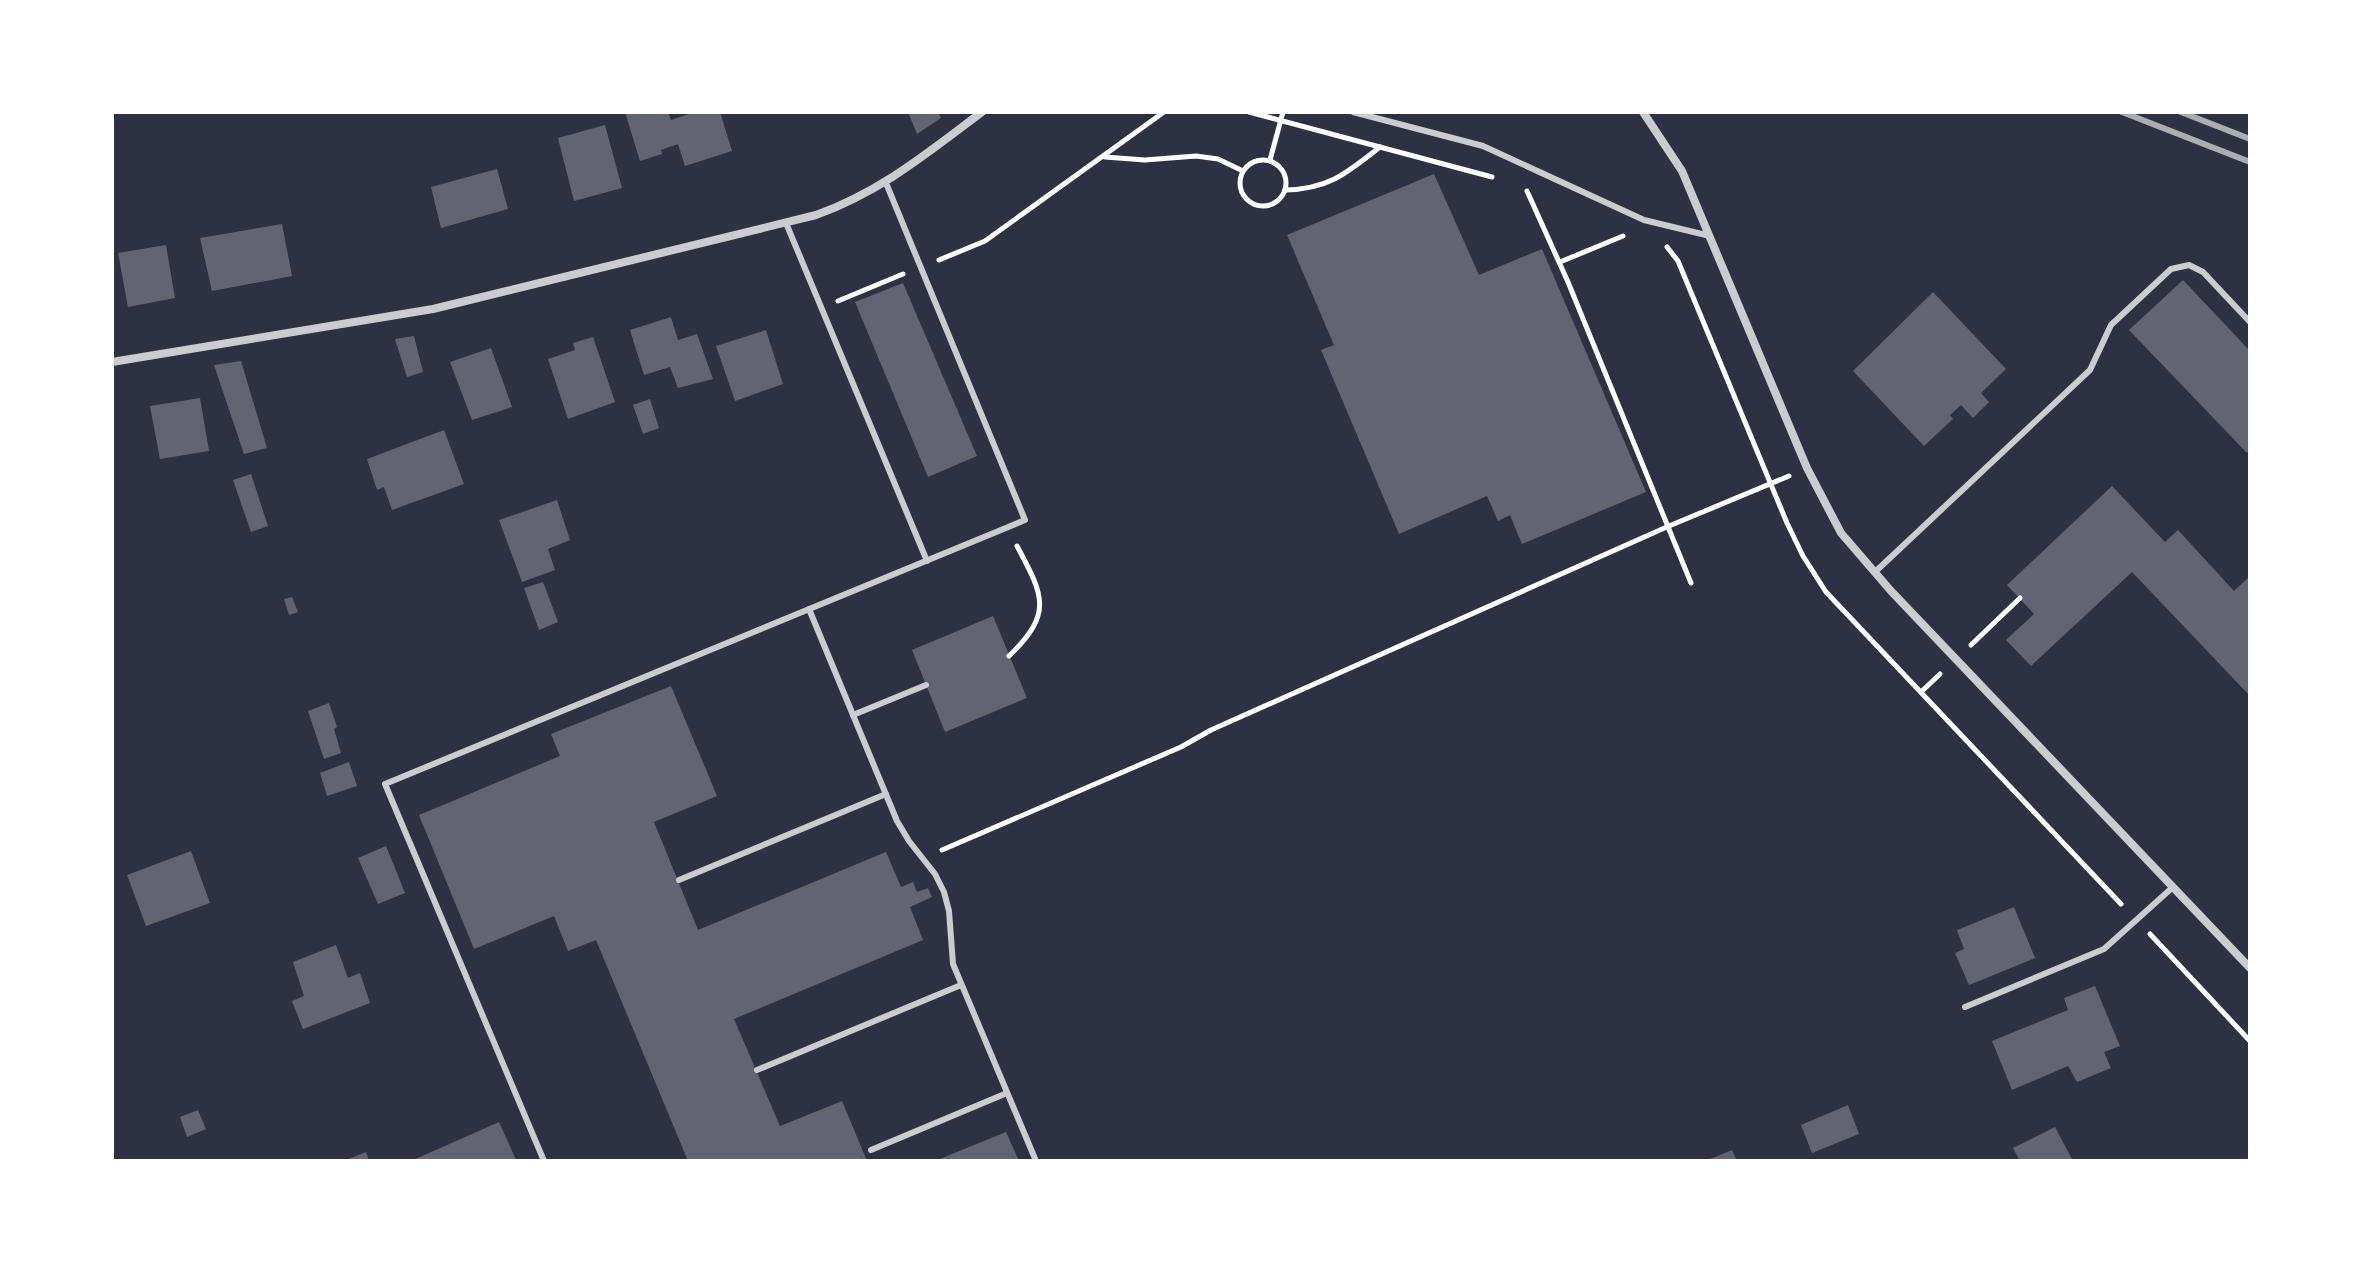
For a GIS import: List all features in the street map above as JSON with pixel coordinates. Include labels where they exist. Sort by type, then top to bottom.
[{"type":"street","points":[[112,362],[433,309],[786,223],[851,203],[886,183],[982,112]]},
{"type":"street","points":[[1646,114],[1682,171],[1807,468],[1841,533],[2250,968]]},
{"type":"lane","points":[[1353,112],[1483,146],[1644,220],[1710,236]]},
{"type":"lane","points":[[544,1161],[385,784],[1025,520],[886,183]]},
{"type":"lane","points":[[786,223],[927,561]]},
{"type":"lane","points":[[1875,572],[2090,370],[2111,325],[2171,269],[2189,265],[2203,272],[2250,322]]},
{"type":"lane","points":[[809,609],[886,794],[909,841],[935,874],[944,892],[949,911],[950,948],[961,985],[1036,1161]]},
{"type":"lane","points":[[853,715],[926,685]]},
{"type":"lane","points":[[679,880],[886,794]]},
{"type":"lane","points":[[1965,1007],[2104,949],[2173,887]]},
{"type":"lane","points":[[757,1070],[961,985]]},
{"type":"lane","points":[[871,1150],[1007,1093]]},
{"type":"path","points":[[821,308],[985,241],[1164,112]]},
{"type":"path","points":[[1249,112],[1441,162],[1501,181]]},
{"type":"path","points":[[1270,160],[1283,112]]},
{"type":"path","points":[[1285,190],[1308,189],[1329,183],[1346,174],[1406,126]]},
{"type":"path","points":[[1104,157],[1145,160],[1196,156],[1218,159],[1243,171]]},
{"type":"path","points":[[1270,160],[1277,163],[1286,175],[1285,190],[1276,202],[1261,206],[1247,200],[1240,186],[1243,171],[1254,161],[1270,160]]},
{"type":"path","points":[[1515,186],[1529,192],[1691,583]]},
{"type":"path","points":[[1560,262],[1624,235]]},
{"type":"path","points":[[923,859],[1181,747],[1225,724],[1669,526],[1807,468]]},
{"type":"path","points":[[1007,527],[1038,587],[1040,611],[1031,635],[1009,656]]},
{"type":"building","points":[[625,112],[668,112],[671,120],[695,112],[720,112],[732,151],[685,166],[678,144],[661,150],[662,154],[640,161]]},
{"type":"building","points":[[908,112],[938,112],[941,118],[917,134]]},
{"type":"building","points":[[605,125],[622,188],[574,201],[558,138]]},
{"type":"building","points":[[497,169],[508,209],[441,228],[431,187]]},
{"type":"building","points":[[1434,174],[1479,275],[1542,249],[1646,492],[1522,544],[1510,515],[1498,521],[1487,496],[1399,534],[1321,350],[1334,345],[1287,235]]},
{"type":"building","points":[[282,224],[292,276],[212,291],[200,238]]},
{"type":"building","points":[[166,245],[175,298],[128,307],[118,253]]},
{"type":"building","points":[[2183,280],[2250,351],[2250,449],[2247,453],[2129,330]]},
{"type":"building","points":[[903,283],[977,456],[928,477],[855,302]]},
{"type":"building","points":[[1933,292],[2006,369],[1981,393],[1989,402],[1973,418],[1961,405],[1950,415],[1953,419],[1924,446],[1853,371]]},
{"type":"building","points":[[671,317],[678,340],[697,334],[713,379],[678,388],[670,367],[644,375],[630,330]]},
{"type":"building","points":[[766,330],[783,384],[735,401],[716,346]]},
{"type":"building","points":[[414,336],[423,372],[407,377],[395,339]]},
{"type":"building","points":[[593,337],[615,402],[568,419],[548,359],[575,350],[573,343]]},
{"type":"building","points":[[491,348],[512,407],[472,420],[450,362]]},
{"type":"building","points":[[241,361],[267,448],[244,454],[214,365]]},
{"type":"building","points":[[200,398],[209,451],[160,459],[150,406]]},
{"type":"building","points":[[650,399],[659,428],[643,434],[633,405]]},
{"type":"building","points":[[444,430],[464,484],[392,510],[384,487],[377,490],[367,459]]},
{"type":"building","points":[[251,474],[268,526],[251,532],[233,480]]},
{"type":"building","points":[[2112,486],[2165,542],[2178,530],[2234,591],[2250,576],[2250,696],[2132,572],[2031,666],[2006,640],[2034,614],[2007,585]]},
{"type":"building","points":[[557,500],[570,540],[548,549],[555,570],[522,582],[499,520]]},
{"type":"building","points":[[543,582],[558,622],[539,630],[524,588]]},
{"type":"building","points":[[292,597],[298,612],[289,615],[284,599]]},
{"type":"building","points":[[993,616],[1027,698],[945,732],[912,650]]},
{"type":"building","points":[[671,686],[717,796],[654,822],[698,930],[886,852],[901,887],[913,882],[917,892],[928,888],[932,897],[910,907],[923,940],[734,1019],[780,1126],[842,1101],[867,1161],[688,1161],[596,940],[568,951],[554,916],[474,949],[419,815],[560,756],[551,734]]},
{"type":"building","points":[[329,703],[341,753],[324,759],[308,711]]},
{"type":"building","points":[[349,762],[357,786],[327,796],[320,773]]},
{"type":"building","points":[[386,846],[405,893],[378,904],[358,858]]},
{"type":"building","points":[[191,851],[210,903],[146,926],[127,875]]},
{"type":"building","points":[[2014,907],[2035,958],[1969,985],[1955,953],[1964,949],[1957,930]]},
{"type":"building","points":[[336,945],[348,978],[360,973],[370,1003],[303,1029],[292,1001],[304,996],[293,962]]},
{"type":"building","points":[[2095,986],[2120,1046],[2104,1052],[2111,1068],[2077,1082],[2068,1066],[2012,1090],[1992,1041],[2068,1010],[2064,998]]},
{"type":"building","points":[[1848,1105],[1859,1134],[1812,1153],[1801,1125]]},
{"type":"building","points":[[198,1110],[206,1129],[187,1137],[180,1117]]},
{"type":"building","points":[[499,1122],[516,1160],[411,1161]]},
{"type":"building","points":[[2055,1127],[2073,1161],[2020,1161],[2013,1148]]},
{"type":"building","points":[[1006,1132],[1019,1161],[935,1161]]},
{"type":"building","points":[[1732,1150],[1737,1161],[1705,1161]]},
{"type":"building","points":[[366,1152],[369,1161],[343,1161]]},
{"type":"railway","points":[[2122,112],[2250,162]]},
{"type":"railway","points":[[2181,112],[2250,139]]}]
